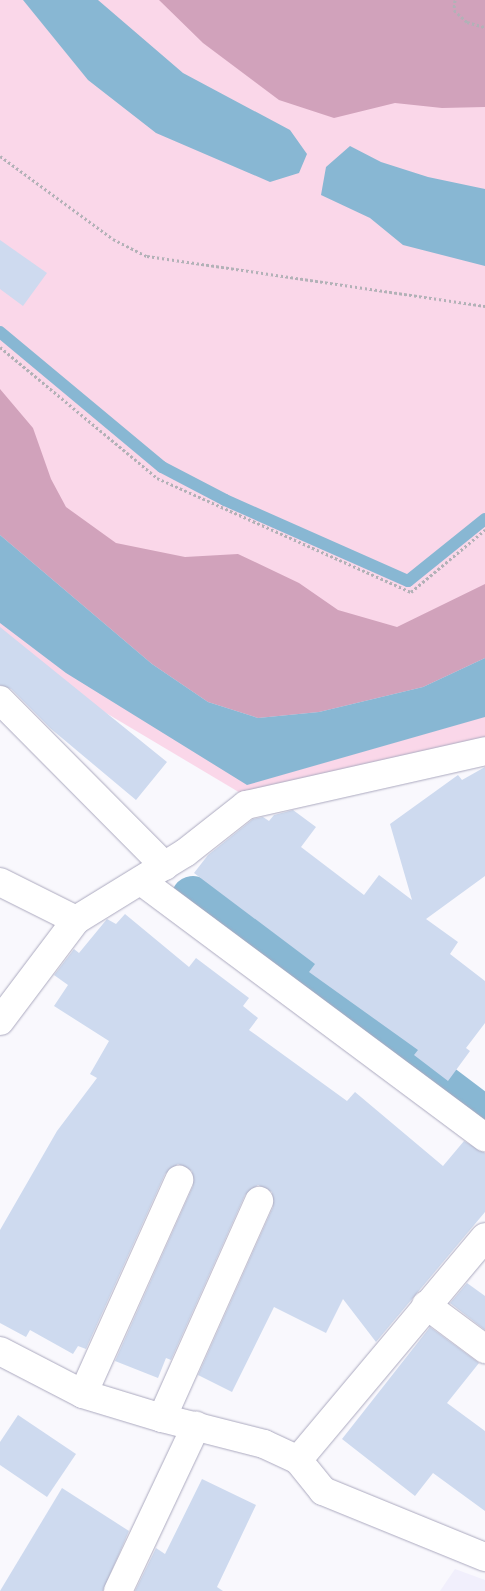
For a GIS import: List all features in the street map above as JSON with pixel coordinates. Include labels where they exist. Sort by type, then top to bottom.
[{"type":"street","points":[[0,700],[165,866]]},
{"type":"street","points":[[0,1021],[76,920],[165,866],[246,805],[485,751]]},
{"type":"street","points":[[141,881],[485,1137]]},
{"type":"street","points":[[0,882],[76,920]]},
{"type":"street","points":[[83,1394],[178,1180]]},
{"type":"street","points":[[162,1418],[259,1201]]},
{"type":"street","points":[[298,1460],[426,1305],[485,1237]]},
{"type":"street","points":[[426,1305],[485,1349]]},
{"type":"street","points":[[0,1351],[83,1394],[162,1418],[264,1444],[298,1460],[323,1491],[485,1557]]},
{"type":"street","points":[[118,1591],[196,1426]]},
{"type":"path","points":[[455,0],[454,10],[467,22],[485,27]]},
{"type":"path","points":[[0,156],[113,239],[147,256],[485,306]]},
{"type":"path","points":[[0,347],[156,478],[411,592],[485,530]]},
{"type":"shaded area","points":[[0,0],[485,0],[485,738],[242,794],[59,685],[0,640]]},
{"type":"shaded area","points":[[159,0],[485,0],[485,107],[442,108],[395,103],[334,118],[279,100],[203,43]]},
{"type":"shaded area","points":[[0,389],[33,428],[51,479],[66,507],[116,543],[185,557],[238,554],[299,583],[338,610],[397,627],[485,584],[485,658],[423,687],[319,712],[258,718],[208,702],[152,664],[0,535]]},
{"type":"shaded area","points":[[455,1569],[485,1580],[485,1591],[440,1591]]},
{"type":"water","points":[[23,0],[98,0],[183,73],[290,130],[307,154],[299,173],[270,182],[156,133],[88,80]]},
{"type":"water","points":[[350,146],[381,162],[428,177],[485,189],[485,266],[403,245],[370,218],[321,195],[326,167]]},
{"type":"water","points":[[0,535],[152,664],[208,702],[258,718],[319,712],[423,687],[485,658],[485,717],[247,785],[66,673],[0,623]]},
{"type":"building","points":[[0,240],[47,273],[23,306],[0,289]]},
{"type":"building","points":[[0,627],[167,762],[136,800],[50,728],[11,689],[0,685]]},
{"type":"building","points":[[485,767],[485,876],[426,919],[458,942],[450,954],[485,981],[485,1023],[466,1048],[470,1051],[448,1081],[414,1055],[418,1050],[309,972],[315,964],[194,873],[208,855],[253,819],[263,817],[269,821],[274,815],[293,810],[316,827],[301,847],[364,895],[379,875],[412,900],[390,824],[458,775],[462,780]]},
{"type":"building","points":[[125,914],[189,967],[196,958],[249,998],[243,1006],[258,1018],[249,1030],[347,1101],[355,1092],[443,1166],[464,1141],[485,1153],[485,1212],[376,1342],[343,1299],[326,1333],[274,1307],[232,1392],[198,1375],[273,1207],[272,1192],[258,1185],[245,1195],[171,1360],[166,1358],[158,1378],[115,1361],[193,1186],[192,1171],[178,1164],[165,1174],[86,1349],[78,1346],[73,1354],[30,1330],[26,1337],[0,1323],[0,1230],[57,1131],[97,1078],[90,1074],[109,1041],[54,1006],[68,985],[54,975],[74,949],[79,953],[107,919],[116,924]]},
{"type":"building","points":[[467,1283],[485,1296],[485,1330],[450,1303]]},
{"type":"building","points":[[430,1327],[479,1363],[447,1403],[485,1431],[485,1511],[433,1473],[415,1496],[342,1439]]},
{"type":"building","points":[[18,1415],[76,1454],[47,1497],[0,1465],[0,1442]]},
{"type":"building","points":[[202,1479],[256,1505],[217,1587],[223,1591],[135,1591],[156,1548],[165,1554]]},
{"type":"building","points":[[62,1488],[129,1531],[103,1591],[0,1591]]},
{"type":"waterway","points":[[0,332],[162,467],[225,500],[408,581],[485,519]]},
{"type":"waterway","points":[[193,898],[485,1119]]}]
